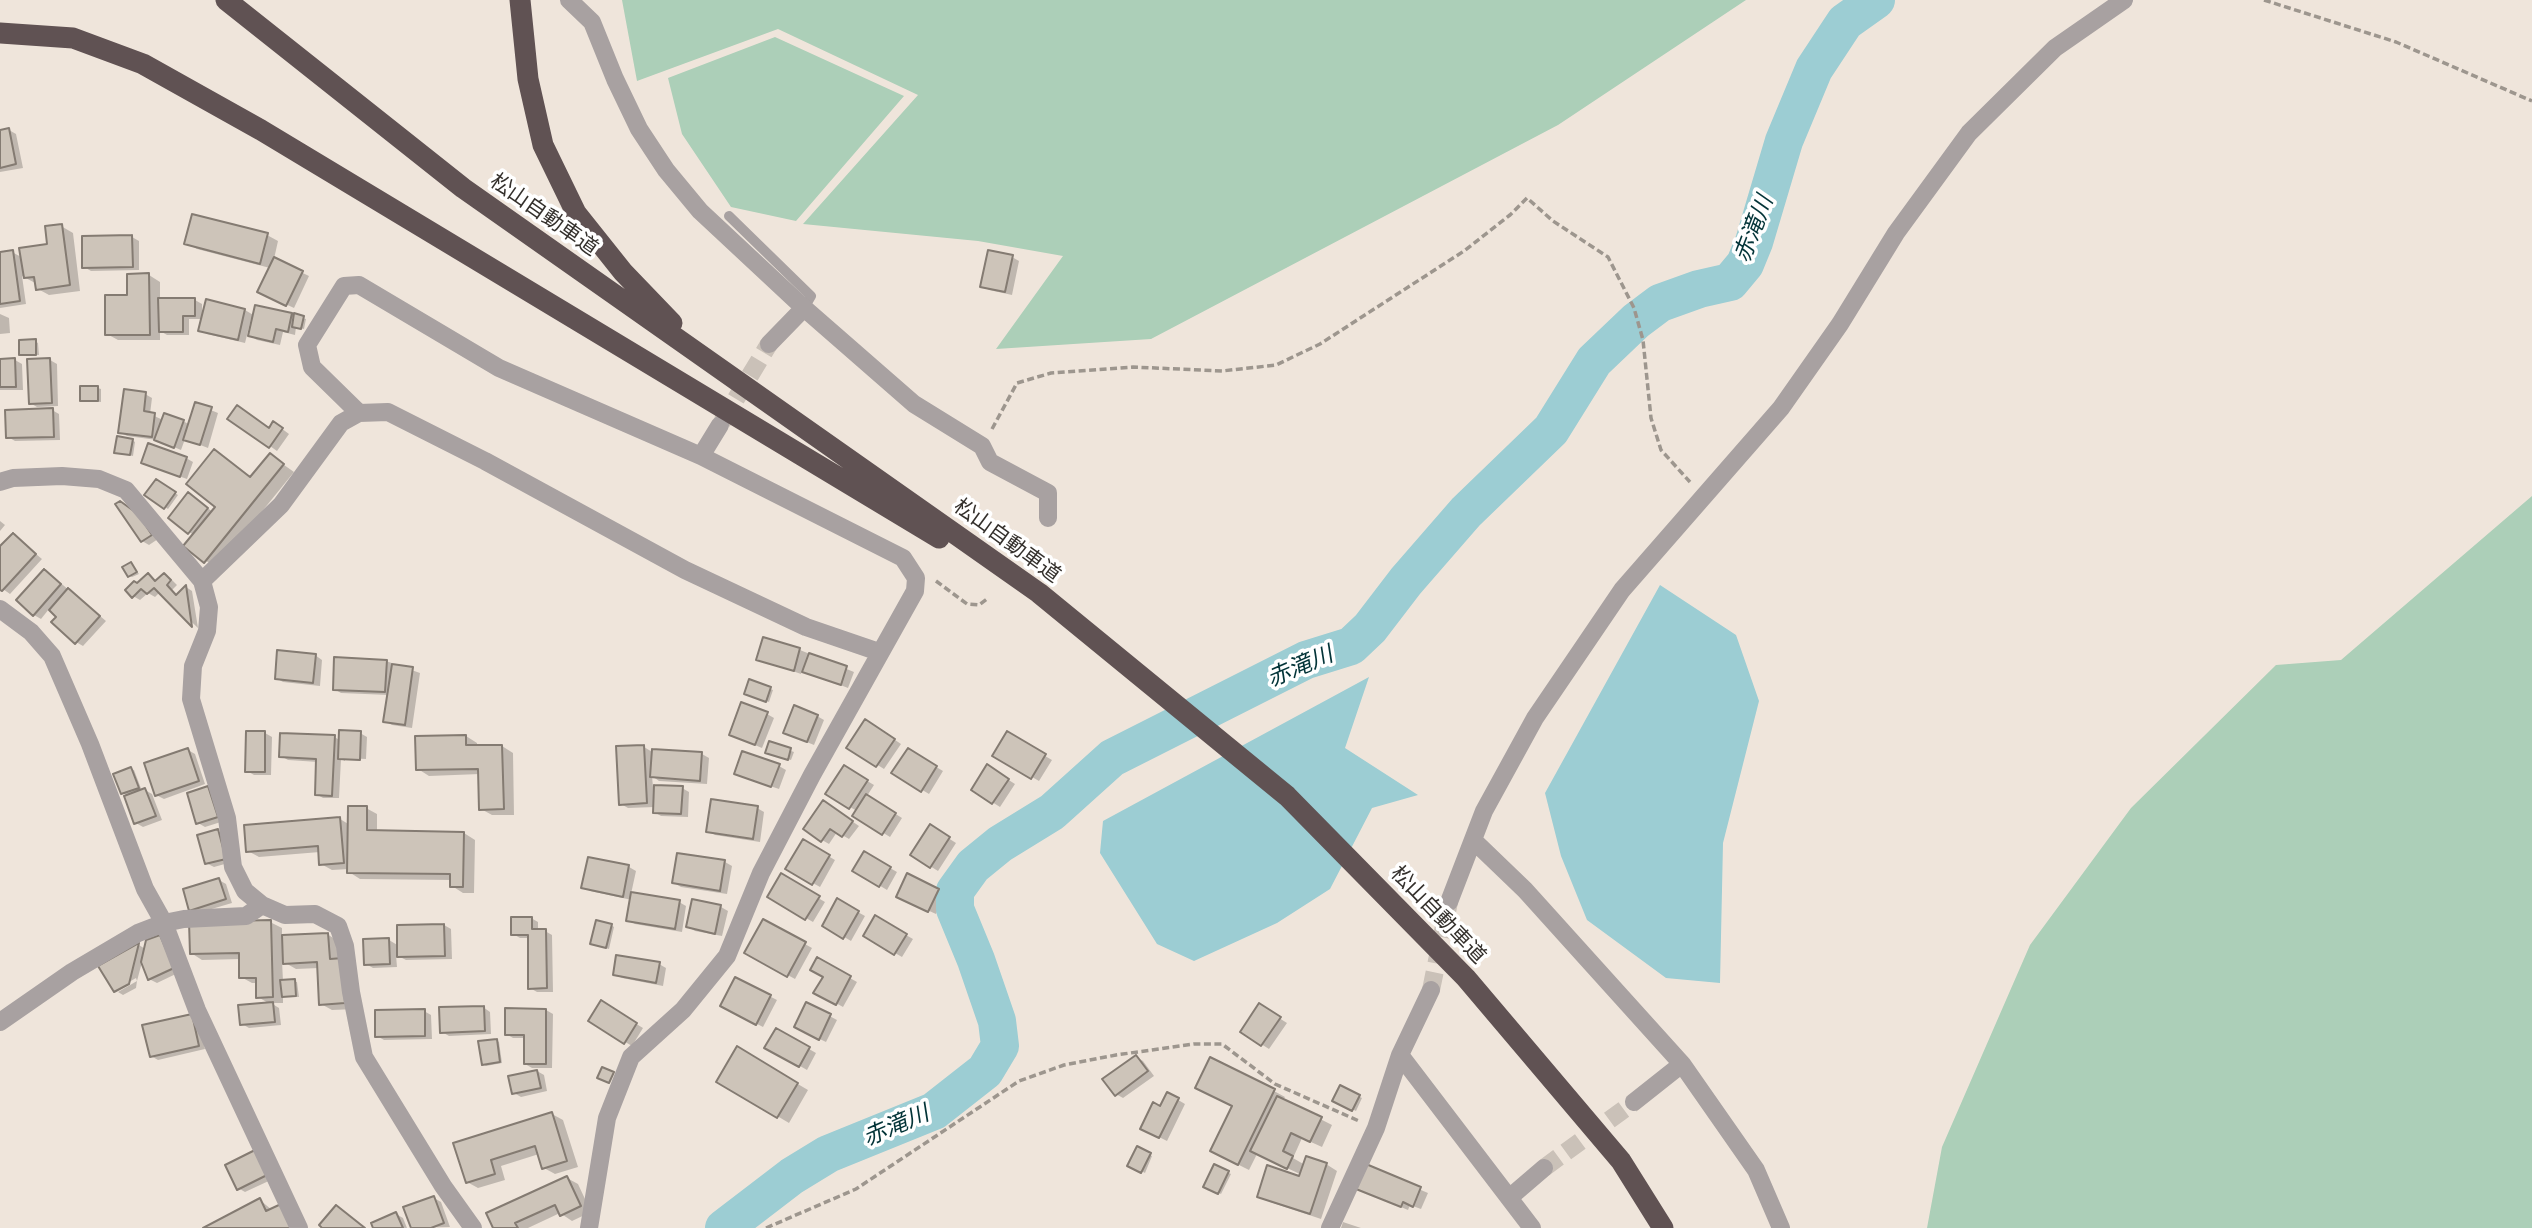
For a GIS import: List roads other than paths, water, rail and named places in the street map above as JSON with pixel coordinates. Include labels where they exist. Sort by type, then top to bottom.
[{"type":"highway","name":"松山自動車道","points":[[226,0],[463,188],[1061,611],[1171,698],[1287,796],[1466,978],[1621,1161],[1663,1228]]},
{"type":"highway","points":[[520,0],[527,79],[543,145],[576,213],[623,272],[702,356]]},
{"type":"highway","points":[[0,33],[73,38],[143,64],[261,130],[1061,611]]},
{"type":"street","points":[[569,0],[592,22],[639,129],[666,170],[700,211],[804,308],[914,404],[982,446],[990,462],[1048,493],[1048,518]]},
{"type":"street","points":[[1449,902],[1484,811],[1535,718],[1622,590],[1781,408],[1840,324],[1896,233],[1969,134],[2055,48],[2124,0]]},
{"type":"street","points":[[359,413],[312,367],[307,345],[344,286],[359,285],[499,368],[701,456],[903,558],[916,578],[915,591],[879,652],[761,873],[727,956],[683,1010],[631,1057],[607,1118],[589,1228]]},
{"type":"street","points":[[769,344],[804,308]]},
{"type":"street","points":[[202,581],[281,505],[341,423],[359,413],[388,412],[685,570],[806,627],[879,652]]},
{"type":"street","points":[[701,456],[720,425]]},
{"type":"street","points":[[0,482],[13,478],[62,476],[99,479],[126,490],[202,581],[209,607],[207,631],[193,666],[191,699],[227,818],[233,867],[245,891],[262,905],[285,915],[315,914],[338,926],[345,946],[364,1057],[443,1186],[473,1228]]},
{"type":"street","points":[[0,609],[31,632],[52,656],[90,744],[145,889],[163,923],[197,1010],[299,1228]]},
{"type":"street","points":[[1473,840],[1525,890],[1682,1064],[1756,1170],[1782,1228]]},
{"type":"street","points":[[0,1022],[72,972],[138,933],[163,923],[184,919],[246,916],[262,905]]},
{"type":"street","points":[[1330,1228],[1376,1128],[1400,1055],[1431,990]]},
{"type":"street","points":[[1400,1055],[1532,1228]]},
{"type":"street","points":[[1634,1102],[1682,1064]]},
{"type":"street","points":[[1509,1198],[1544,1168]]},
{"type":"lane","points":[[729,216],[811,296],[804,308]]},
{"type":"water","points":[[1660,585],[1736,635],[1759,701],[1723,843],[1720,983],[1666,978],[1587,920],[1561,856],[1545,793]]},
{"type":"water","points":[[1369,677],[1345,748],[1418,795],[1372,808],[1330,889],[1277,923],[1194,961],[1157,944],[1100,853],[1103,821]]},
{"type":"waterway","name":"赤滝川","points":[[724,1228],[792,1176],[828,1154],[934,1111],[985,1071],[1000,1046],[997,1021],[955,909],[955,891],[973,866],[1000,844],[1052,812],[1112,758],[1306,660],[1351,646],[1370,628],[1406,581],[1466,512],[1551,430],[1594,361],[1636,321],[1660,303],[1699,289],[1730,282],[1745,264],[1754,242],[1784,141],[1814,69],[1845,22],[1876,0]]},
{"type":"tunnel","points":[[722,422],[769,344]]},
{"type":"tunnel","points":[[1431,990],[1449,902]]},
{"type":"tunnel","points":[[1544,1168],[1634,1102]]}]
